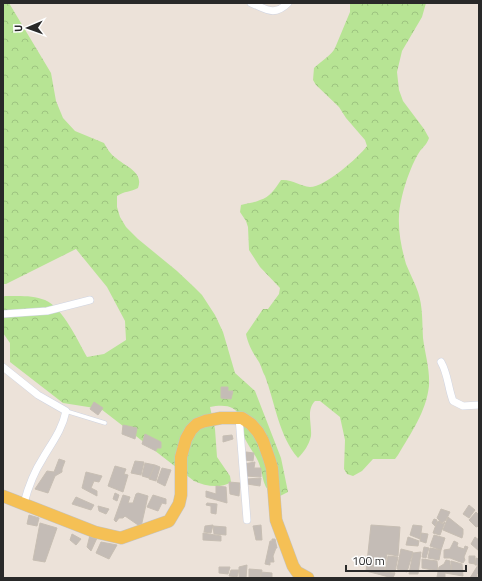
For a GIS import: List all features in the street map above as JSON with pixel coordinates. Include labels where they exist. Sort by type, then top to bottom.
[{"type":"main road","points":[[3,496],[95,532],[121,538],[169,521],[179,504],[181,495],[181,457],[186,439],[191,430],[197,424],[221,418],[245,418],[258,432],[269,458],[272,468],[276,520],[293,566],[297,572],[308,578]]},
{"type":"street","points":[[251,3],[268,11],[278,10],[288,3]]},
{"type":"street","points":[[3,314],[47,311],[90,300]]},
{"type":"street","points":[[441,362],[446,371],[449,390],[453,401],[462,406],[476,405]]},
{"type":"street","points":[[3,367],[38,395],[66,411],[60,432],[42,459],[27,489],[24,503]]},
{"type":"street","points":[[239,417],[247,520]]},
{"type":"street","points":[[293,566],[293,578]]},
{"type":"lane","points":[[66,411],[105,422]]},
{"type":"green space","points":[[3,3],[9,3],[51,73],[56,101],[63,118],[75,131],[104,143],[112,155],[133,170],[136,174],[139,182],[138,188],[117,196],[117,207],[120,217],[126,227],[138,239],[177,271],[202,295],[215,315],[223,332],[235,373],[255,391],[281,458],[288,492],[278,497],[269,491],[264,482],[258,461],[243,435],[238,414],[232,408],[224,406],[210,407],[215,429],[217,457],[230,476],[231,482],[222,486],[203,484],[194,481],[101,409],[63,403],[10,362],[10,343],[3,333],[3,297],[5,296],[36,297],[52,304],[64,317],[87,357],[104,354],[126,340],[125,321],[107,287],[76,249],[6,284],[3,284]]},
{"type":"green space","points":[[350,3],[426,3],[422,17],[402,51],[397,72],[399,90],[403,101],[429,138],[416,157],[409,173],[401,200],[399,222],[406,264],[417,289],[421,303],[423,338],[429,374],[429,386],[425,405],[408,439],[395,459],[373,459],[362,471],[353,476],[347,474],[344,469],[345,440],[340,417],[320,401],[315,401],[312,405],[310,413],[311,436],[306,448],[298,458],[286,440],[278,419],[269,386],[260,363],[250,347],[246,334],[263,309],[268,309],[279,294],[280,288],[260,267],[249,250],[248,227],[240,212],[241,205],[264,199],[281,180],[310,187],[324,182],[341,171],[367,146],[365,140],[346,118],[339,107],[316,85],[313,80],[314,68],[334,51],[350,12]]},
{"type":"building","points":[[221,387],[228,387],[228,391],[233,391],[231,399],[221,398]]},
{"type":"building","points":[[94,402],[103,408],[98,415],[90,409]]},
{"type":"building","points":[[123,425],[137,428],[135,439],[122,434]]},
{"type":"building","points":[[145,434],[161,442],[161,448],[157,448],[156,451],[142,444]]},
{"type":"building","points":[[232,435],[233,439],[223,442],[223,436]]},
{"type":"building","points":[[246,452],[254,453],[253,461],[244,460]]},
{"type":"building","points":[[59,459],[65,461],[62,472],[55,476],[48,493],[35,489],[47,471],[54,472]]},
{"type":"building","points":[[135,461],[144,462],[141,475],[131,473]]},
{"type":"building","points":[[255,462],[254,468],[261,468],[261,477],[245,476],[244,464]]},
{"type":"building","points":[[145,463],[155,465],[149,478],[142,476]]},
{"type":"building","points":[[155,465],[160,467],[156,481],[149,479]]},
{"type":"building","points":[[115,466],[126,469],[124,474],[128,475],[123,492],[108,486]]},
{"type":"building","points":[[162,468],[171,470],[165,486],[157,482]]},
{"type":"building","points":[[86,472],[102,476],[99,482],[94,481],[91,488],[97,491],[97,496],[82,488]]},
{"type":"building","points":[[261,478],[260,486],[247,484],[247,479]]},
{"type":"building","points":[[229,482],[240,483],[239,496],[230,494]]},
{"type":"building","points":[[216,486],[226,487],[227,503],[206,497],[206,491],[216,494]]},
{"type":"building","points":[[115,493],[119,495],[117,501],[113,499]]},
{"type":"building","points":[[138,493],[148,496],[141,527],[125,516],[123,518],[119,518],[116,522],[114,520],[123,495],[130,497],[128,503],[133,503],[136,494]]},
{"type":"building","points":[[153,495],[166,499],[166,504],[162,503],[158,511],[147,507]]},
{"type":"building","points":[[76,497],[94,505],[91,510],[72,504]]},
{"type":"building","points":[[207,503],[217,504],[216,514],[211,513],[211,506],[206,505]]},
{"type":"building","points":[[469,505],[475,510],[469,518],[463,514]]},
{"type":"building","points":[[98,506],[109,509],[106,514],[99,511]]},
{"type":"building","points":[[441,509],[450,512],[446,520],[442,523],[437,518]]},
{"type":"building","points":[[476,512],[479,515],[479,526],[476,527],[469,520]]},
{"type":"building","points":[[29,515],[39,518],[37,526],[27,524]]},
{"type":"building","points":[[448,517],[463,529],[462,538],[443,530]]},
{"type":"building","points":[[434,519],[437,520],[435,526],[432,523]]},
{"type":"building","points":[[439,521],[442,524],[445,522],[440,535],[433,533],[437,522]]},
{"type":"building","points":[[40,523],[57,528],[45,562],[33,560]]},
{"type":"building","points":[[213,525],[211,533],[204,532],[205,526]]},
{"type":"building","points":[[261,525],[262,540],[256,540],[253,526]]},
{"type":"building","points":[[371,525],[400,527],[398,556],[387,554],[384,572],[395,573],[393,578],[366,571]]},
{"type":"building","points":[[413,525],[422,526],[420,539],[410,535]]},
{"type":"building","points":[[213,526],[226,527],[226,535],[214,534]]},
{"type":"building","points":[[203,533],[221,536],[221,541],[203,540]]},
{"type":"building","points":[[421,533],[428,534],[426,543],[420,541]]},
{"type":"building","points":[[72,534],[81,539],[76,545],[70,540]]},
{"type":"building","points":[[90,535],[97,538],[91,551],[87,547]]},
{"type":"building","points":[[434,535],[445,538],[441,550],[430,546]]},
{"type":"building","points":[[408,537],[419,541],[418,546],[406,545]]},
{"type":"building","points":[[475,537],[479,540],[479,551],[471,544]]},
{"type":"building","points":[[272,539],[275,539],[277,548],[273,556],[274,562],[270,562],[270,565],[265,564],[270,541],[272,541]]},
{"type":"building","points":[[454,541],[458,543],[458,547],[464,549],[465,546],[468,547],[463,563],[450,558],[444,558],[444,550],[450,549]]},
{"type":"building","points":[[101,542],[117,545],[109,559],[96,553]]},
{"type":"building","points":[[424,547],[429,548],[426,558],[422,557]]},
{"type":"building","points":[[430,548],[441,550],[439,560],[428,558]]},
{"type":"building","points":[[401,549],[413,552],[407,572],[397,569]]},
{"type":"building","points":[[421,552],[418,574],[409,574],[413,553]]},
{"type":"building","points":[[388,556],[398,557],[395,572],[385,570]]},
{"type":"building","points":[[469,556],[475,556],[475,564],[469,563]]},
{"type":"building","points":[[476,558],[479,559],[479,572],[477,574],[477,578],[470,578],[478,565],[475,565]]},
{"type":"building","points":[[422,559],[437,561],[438,571],[422,568]]},
{"type":"building","points":[[446,560],[450,561],[450,565],[452,565],[451,574],[445,573],[445,578],[437,577],[439,567],[444,564]]},
{"type":"building","points":[[451,561],[462,564],[463,576],[451,574]]},
{"type":"building","points":[[247,565],[246,578],[239,578],[239,567]]},
{"type":"building","points":[[219,567],[230,567],[228,574],[219,573]]},
{"type":"building","points":[[249,569],[262,570],[260,578],[249,578]]},
{"type":"building","points":[[231,570],[239,570],[237,577],[229,576]]},
{"type":"building","points":[[261,572],[272,573],[272,578],[261,578]]}]
